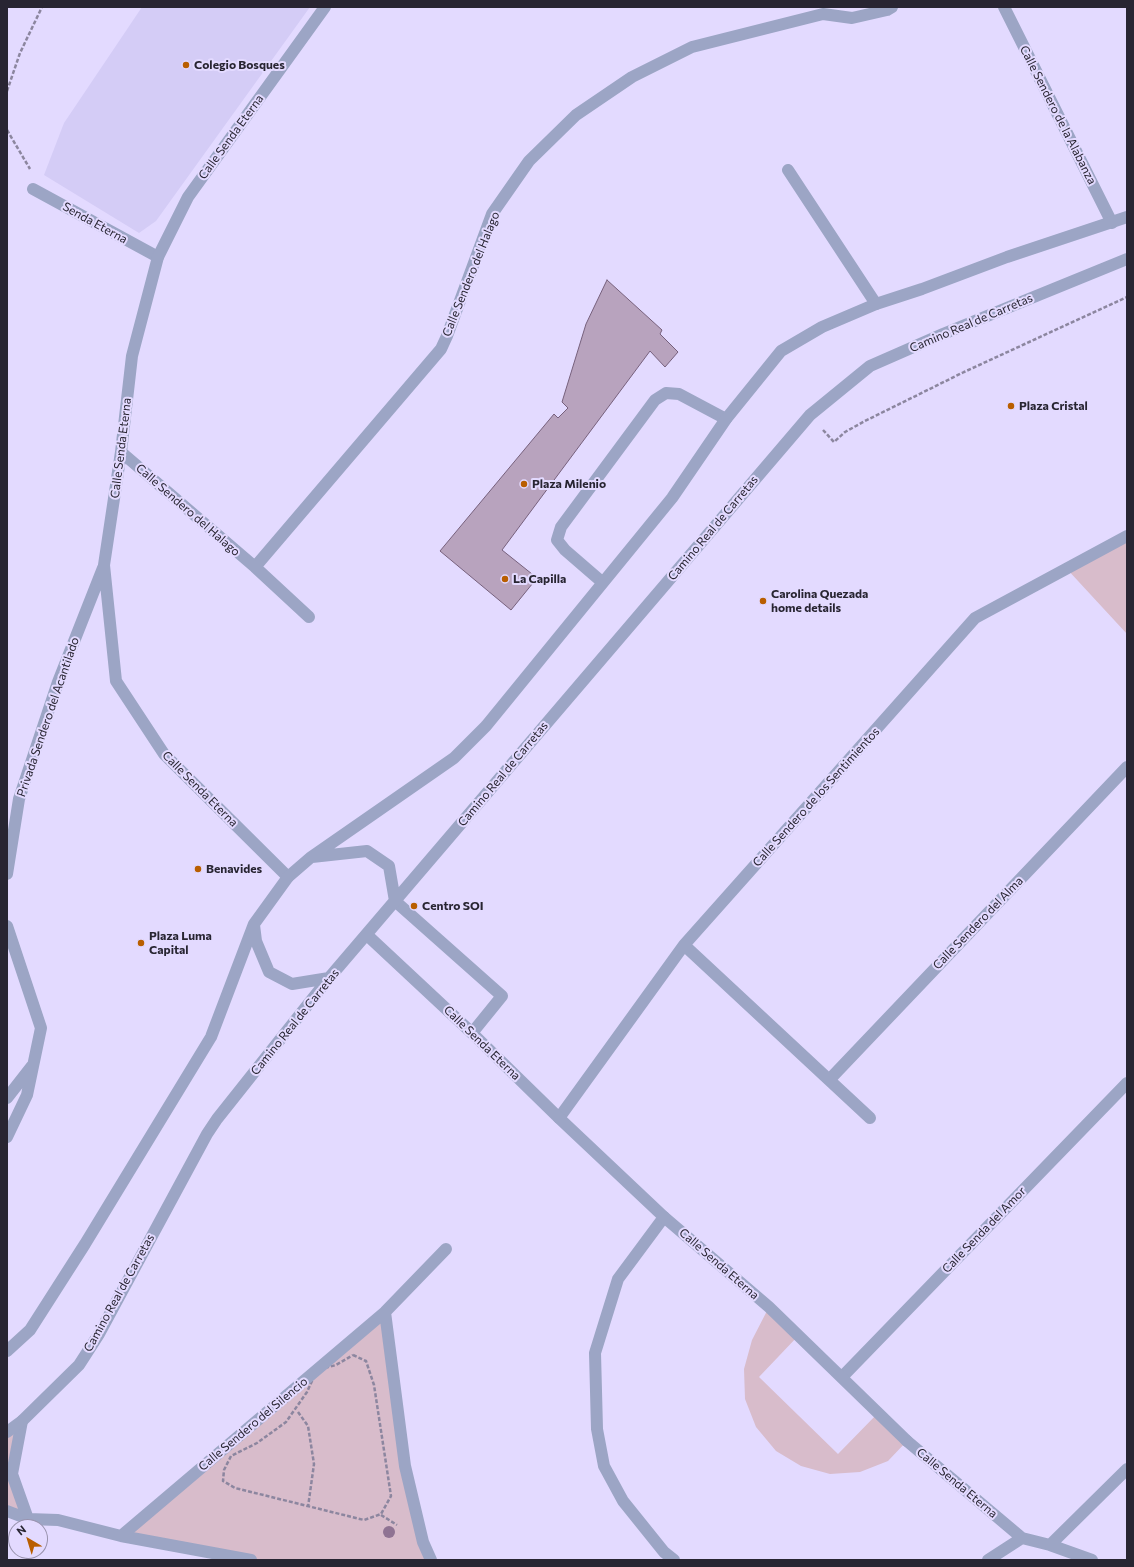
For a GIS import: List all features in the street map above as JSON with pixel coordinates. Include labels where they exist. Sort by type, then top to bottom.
[{"type":"street","name":"Calle Senda Eterna","points":[[288,876],[164,754],[116,681],[104,565],[121,452],[132,356],[158,257],[188,197],[325,7]]},
{"type":"street","name":"Calle Sendero del Halago","points":[[255,567],[441,349],[492,214],[529,161],[576,115],[632,77],[692,47],[818,10],[852,18],[887,10],[892,7]]},
{"type":"street","name":"Calle Sendero de la Alabanza","points":[[1004,7],[1112,223]]},
{"type":"street","points":[[788,170],[876,304]]},
{"type":"street","name":"Senda Eterna","points":[[33,189],[158,257]]},
{"type":"street","points":[[7,1351],[30,1330],[85,1244],[211,1037],[254,924],[288,876],[310,858],[454,758],[486,726],[672,498],[726,419],[781,351],[822,328],[876,304],[922,289],[1007,257],[1127,218]]},
{"type":"street","name":"Camino Real de Carretas","points":[[7,1432],[22,1420],[78,1364],[99,1334],[207,1134],[329,978],[810,415],[870,366],[943,334],[1127,258]]},
{"type":"street","points":[[602,582],[565,550],[557,540],[561,527],[655,400],[666,393],[679,394],[726,419]]},
{"type":"street","name":"Calle Sendero del Halago","points":[[121,452],[255,567],[309,617]]},
{"type":"street","name":"Calle Sendero de los Sentimientos","points":[[559,1118],[684,945],[975,618],[1127,536]]},
{"type":"street","name":"Privada Sendero del Acantilado","points":[[7,874],[19,799],[58,682],[104,565]]},
{"type":"street","name":"Calle Sendero del Alma","points":[[830,1079],[1127,766]]},
{"type":"street","points":[[310,858],[367,851],[389,866],[395,901],[502,996],[472,1033]]},
{"type":"street","points":[[254,924],[256,941],[269,972],[292,984],[329,978]]},
{"type":"street","points":[[7,926],[41,1028],[27,1096],[7,1137]]},
{"type":"street","name":"Calle Senda Eterna","points":[[367,935],[472,1033],[664,1217],[769,1307],[907,1441],[1022,1538],[1050,1545],[1092,1560]]},
{"type":"street","points":[[684,945],[830,1079],[870,1118]]},
{"type":"street","points":[[7,1098],[33,1065]]},
{"type":"street","name":"Calle Senda del Amor","points":[[842,1377],[1127,1083]]},
{"type":"street","points":[[664,1217],[618,1280],[595,1353],[597,1429],[604,1466],[623,1501],[664,1552],[674,1560]]},
{"type":"street","name":"Calle Sendero del Silencio","points":[[121,1536],[385,1312],[446,1249]]},
{"type":"street","points":[[385,1312],[405,1466],[423,1542],[431,1560]]},
{"type":"street","points":[[22,1420],[12,1474],[28,1519]]},
{"type":"street","points":[[1050,1545],[1127,1469]]},
{"type":"street","points":[[7,1511],[28,1519]]},
{"type":"street","points":[[48,1520],[58,1520],[121,1536],[251,1560]]},
{"type":"street","points":[[988,1560],[1022,1538]]},
{"type":"path","points":[[7,91],[20,53],[42,7]]},
{"type":"path","points":[[7,130],[30,169],[33,189]]},
{"type":"path","points":[[810,415],[834,442],[846,432],[865,421],[971,368],[1127,297]]},
{"type":"path","points":[[354,1355],[366,1361],[374,1385],[391,1496],[381,1514],[364,1520],[235,1488],[223,1481],[224,1470],[231,1456],[257,1443],[286,1422],[307,1392],[317,1370],[336,1365],[354,1355]]},
{"type":"path","points":[[295,1408],[308,1426],[314,1464],[308,1507]]},
{"type":"shaded area","name":"Colegio Bosques","points":[[142,7],[310,7],[156,221],[139,233],[44,175],[64,123]]},
{"type":"shaded area","points":[[1127,536],[1127,634],[1066,568]]},
{"type":"shaded area","points":[[769,1307],[798,1336],[759,1377],[838,1454],[879,1412],[907,1441],[888,1461],[860,1472],[830,1474],[801,1466],[776,1451],[756,1427],[745,1399],[744,1369],[752,1340]]},
{"type":"shaded area","points":[[385,1312],[405,1466],[431,1560],[251,1560],[121,1536]]},
{"type":"shaded area","points":[[22,1421],[12,1474],[28,1519],[7,1511],[7,1432]]},
{"type":"building","name":"Plaza Milenio","points":[[607,280],[662,330],[660,334],[678,352],[665,367],[650,351],[502,550],[537,578],[511,610],[440,551],[554,414],[558,418],[568,408],[562,402],[586,324]]},
{"type":"place","name":"Colegio Bosques","points":[[186,65]]},
{"type":"place","name":"Plaza Cristal","points":[[1011,406]]},
{"type":"place","name":"Plaza Milenio","points":[[524,484]]},
{"type":"place","name":"La Capilla","points":[[505,579]]},
{"type":"place","name":"Carolina Quezada home details","points":[[763,601]]},
{"type":"place","name":"Benavides","points":[[198,869]]},
{"type":"place","name":"Centro SOI","points":[[414,906]]},
{"type":"place","name":"Plaza Luma Capital","points":[[141,943]]}]
